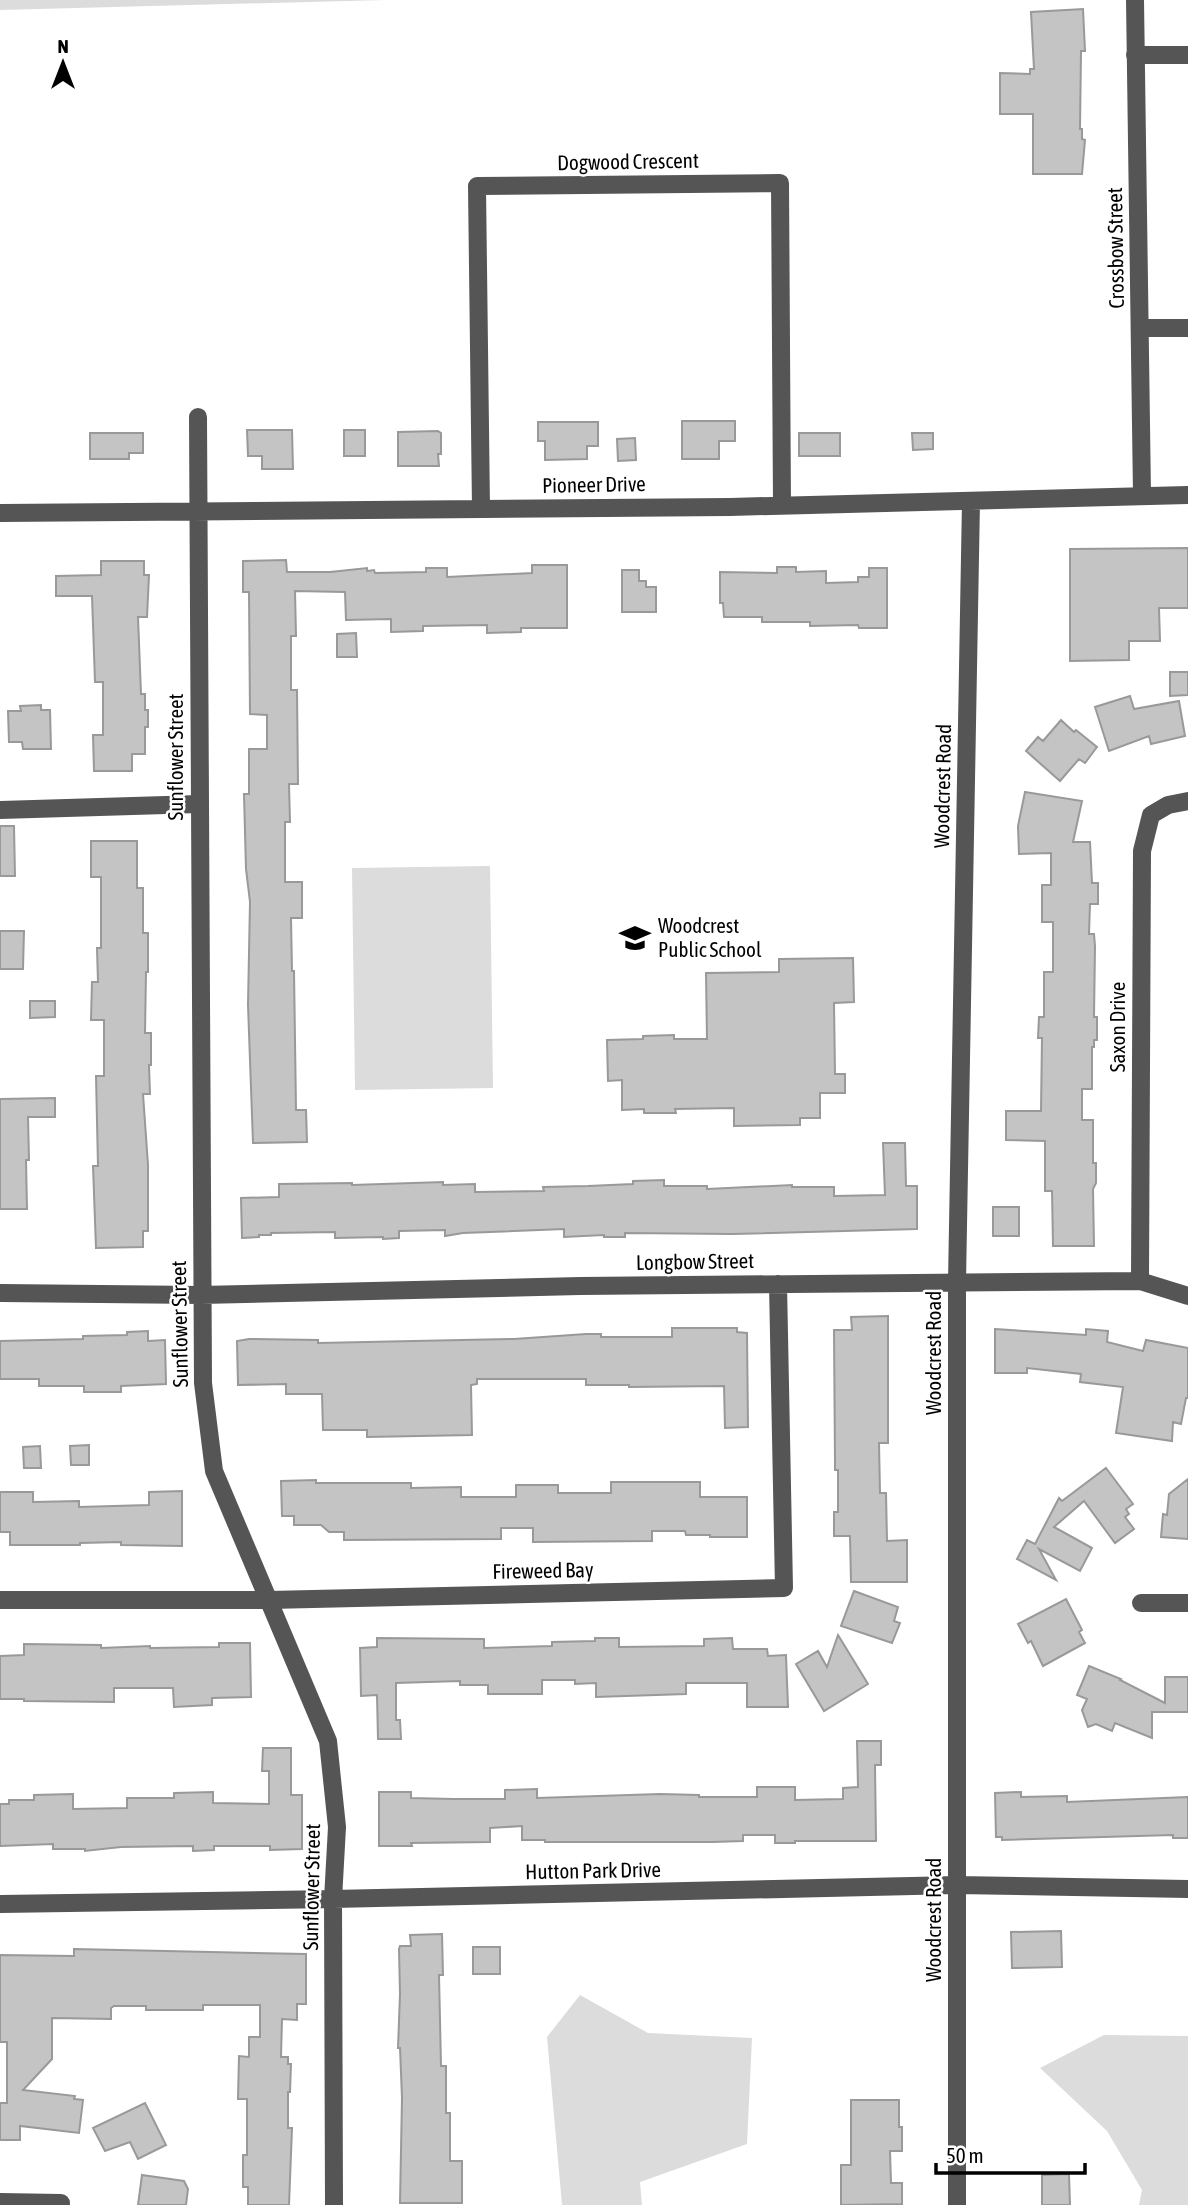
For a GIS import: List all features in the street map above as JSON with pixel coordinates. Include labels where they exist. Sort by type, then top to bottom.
[{"type":"street","name":"Crossbow Street","points":[[1135,0],[1142,495]]},
{"type":"street","points":[[1135,55],[1188,55]]},
{"type":"street","name":"Dogwood Crescent","points":[[481,509],[477,186],[780,183],[782,505]]},
{"type":"street","points":[[1140,328],[1188,328]]},
{"type":"street","name":"Sunflower Street","points":[[198,417],[203,1383],[214,1471],[328,1741],[337,1827],[333,1899],[334,2205]]},
{"type":"street","name":"Pioneer Drive","points":[[0,513],[782,505],[1188,495]]},
{"type":"street","name":"Woodcrest Road","points":[[957,2205],[957,1282],[971,501]]},
{"type":"street","name":"Saxon Drive","points":[[1140,1282],[1142,851],[1151,814],[1168,805],[1188,801]]},
{"type":"street","points":[[0,810],[199,804]]},
{"type":"street","name":"Longbow Street","points":[[0,1293],[201,1295],[778,1284],[1140,1282],[1188,1296]]},
{"type":"street","name":"Fireweed Bay","points":[[0,1600],[268,1600],[784,1588],[778,1284]]},
{"type":"street","points":[[1141,1603],[1188,1603]]},
{"type":"street","name":"Hutton Park Drive","points":[[0,1904],[957,1885],[1188,1889]]},
{"type":"street","points":[[0,2202],[61,2203]]},
{"type":"shaded area","points":[[0,0],[385,0],[0,10]]},
{"type":"shaded area","points":[[490,866],[493,1088],[355,1090],[352,868]]},
{"type":"shaded area","points":[[580,1995],[648,2033],[752,2038],[747,2144],[640,2182],[642,2205],[562,2205],[547,2037]]},
{"type":"shaded area","points":[[1104,2035],[1188,2036],[1188,2205],[1139,2205],[1142,2190],[1107,2131],[1040,2068]]},
{"type":"building","points":[[1083,9],[1085,51],[1081,51],[1080,129],[1082,139],[1085,140],[1082,174],[1033,174],[1033,114],[1000,114],[1000,73],[1030,74],[1030,69],[1034,69],[1031,12]]},
{"type":"building","points":[[682,421],[735,421],[735,441],[719,441],[719,459],[682,459]]},
{"type":"building","points":[[538,422],[598,422],[598,446],[587,446],[587,459],[545,460],[545,441],[538,441]]},
{"type":"building","points":[[247,430],[292,430],[293,469],[262,469],[262,456],[248,456]]},
{"type":"building","points":[[344,430],[365,430],[365,456],[344,456]]},
{"type":"building","points":[[398,432],[441,433],[439,466],[398,466]]},
{"type":"building","points":[[90,433],[143,433],[143,453],[129,453],[129,459],[90,459]]},
{"type":"building","points":[[799,433],[840,433],[840,456],[799,456]]},
{"type":"building","points":[[912,433],[933,433],[933,449],[913,450]]},
{"type":"building","points":[[635,438],[636,460],[618,461],[617,439]]},
{"type":"building","points":[[1188,548],[1188,608],[1159,608],[1160,641],[1129,641],[1129,660],[1070,661],[1070,549]]},
{"type":"building","points":[[286,560],[287,572],[330,572],[367,568],[367,571],[374,570],[375,573],[426,572],[426,568],[447,568],[447,577],[532,573],[532,565],[567,565],[567,628],[521,628],[521,632],[487,633],[487,625],[423,626],[423,631],[391,632],[391,619],[346,620],[345,592],[295,591],[296,636],[291,636],[291,690],[297,690],[298,784],[289,784],[290,822],[285,822],[285,882],[302,882],[302,918],[291,918],[292,971],[296,1110],[306,1110],[307,1142],[253,1143],[248,1005],[250,902],[246,869],[244,794],[249,794],[249,749],[267,749],[267,715],[250,714],[249,592],[243,592],[243,561]]},
{"type":"building","points":[[101,561],[144,561],[144,575],[149,575],[147,617],[138,617],[141,694],[145,694],[148,727],[145,727],[145,754],[132,754],[132,771],[94,771],[93,735],[103,735],[103,682],[95,682],[92,596],[56,596],[56,576],[101,575]]},
{"type":"building","points":[[777,567],[796,567],[796,572],[826,571],[826,583],[858,582],[858,577],[869,577],[869,568],[887,568],[887,628],[859,628],[858,625],[810,626],[810,622],[762,622],[762,617],[724,617],[723,603],[720,603],[720,572],[777,573]]},
{"type":"building","points":[[622,570],[639,570],[639,581],[646,581],[646,587],[656,587],[656,612],[622,612]]},
{"type":"building","points":[[356,633],[357,657],[337,657],[337,634]]},
{"type":"building","points":[[1170,672],[1188,672],[1188,695],[1170,696]]},
{"type":"building","points":[[1130,696],[1134,709],[1179,701],[1185,736],[1151,744],[1149,736],[1109,751],[1095,707]]},
{"type":"building","points":[[41,705],[41,710],[50,710],[51,749],[23,749],[22,742],[9,742],[8,711],[21,711],[20,706]]},
{"type":"building","points":[[1061,720],[1097,747],[1085,763],[1079,759],[1060,781],[1026,751],[1038,737],[1043,741]]},
{"type":"building","points":[[1025,792],[1082,801],[1073,842],[1090,842],[1092,883],[1098,883],[1098,904],[1090,904],[1089,934],[1094,934],[1095,946],[1094,1017],[1097,1017],[1097,1040],[1094,1040],[1092,1047],[1092,1089],[1082,1089],[1082,1120],[1093,1120],[1093,1163],[1096,1163],[1096,1183],[1093,1189],[1094,1246],[1053,1246],[1052,1191],[1045,1191],[1045,1141],[1006,1140],[1006,1111],[1041,1111],[1042,1038],[1038,1038],[1039,1017],[1044,1017],[1044,972],[1053,972],[1053,922],[1042,922],[1042,885],[1051,885],[1051,853],[1019,854],[1018,826]]},
{"type":"building","points":[[0,826],[14,826],[15,876],[0,876]]},
{"type":"building","points":[[91,841],[137,841],[137,888],[143,888],[143,933],[148,933],[145,1033],[151,1033],[150,1094],[143,1094],[148,1165],[148,1231],[143,1231],[143,1247],[96,1248],[93,1166],[98,1166],[96,1076],[104,1076],[104,1020],[91,1020],[92,982],[98,982],[97,948],[101,948],[101,877],[91,877]]},
{"type":"building","points":[[0,931],[24,931],[23,969],[0,969]]},
{"type":"building","points":[[853,958],[854,1002],[834,1003],[835,1074],[845,1074],[845,1093],[820,1093],[820,1118],[800,1118],[800,1125],[734,1126],[734,1108],[675,1109],[676,1113],[644,1113],[644,1109],[622,1110],[622,1080],[608,1081],[607,1040],[674,1035],[674,1039],[707,1039],[706,973],[779,972],[779,959]]},
{"type":"building","points":[[30,1001],[55,1001],[55,1017],[30,1018]]},
{"type":"building","points":[[55,1098],[55,1117],[28,1117],[27,1209],[0,1209],[0,1099]]},
{"type":"building","points":[[883,1143],[905,1143],[906,1186],[917,1186],[917,1229],[732,1234],[625,1233],[625,1237],[564,1237],[564,1229],[445,1236],[445,1230],[399,1231],[399,1238],[383,1239],[335,1238],[335,1232],[271,1233],[242,1238],[241,1198],[279,1197],[279,1184],[443,1182],[443,1185],[475,1184],[475,1192],[544,1191],[543,1187],[633,1184],[633,1181],[664,1180],[664,1186],[707,1186],[707,1189],[792,1185],[834,1187],[834,1196],[885,1195]]},
{"type":"building","points":[[993,1207],[1019,1207],[1019,1236],[993,1236]]},
{"type":"building","points":[[888,1316],[888,1443],[879,1443],[880,1493],[886,1493],[887,1541],[907,1540],[907,1582],[851,1582],[850,1536],[834,1536],[834,1512],[838,1512],[838,1470],[835,1470],[834,1330],[852,1330],[851,1317]]},
{"type":"building","points":[[672,1328],[737,1328],[737,1332],[747,1333],[748,1427],[725,1428],[724,1386],[629,1387],[586,1385],[586,1379],[477,1379],[477,1384],[471,1385],[472,1435],[367,1437],[367,1430],[323,1430],[322,1394],[286,1394],[286,1384],[238,1385],[237,1341],[249,1339],[318,1340],[318,1343],[514,1339],[586,1334],[601,1334],[601,1337],[672,1337]]},
{"type":"building","points":[[995,1329],[1086,1335],[1086,1329],[1108,1331],[1107,1342],[1143,1351],[1146,1340],[1188,1348],[1188,1398],[1181,1424],[1173,1422],[1172,1441],[1116,1433],[1123,1387],[1080,1382],[1081,1374],[1027,1368],[1027,1373],[995,1373]]},
{"type":"building","points":[[148,1331],[148,1341],[165,1340],[166,1384],[121,1386],[121,1392],[84,1392],[84,1386],[39,1386],[39,1379],[0,1379],[0,1341],[83,1339],[83,1336],[127,1335],[127,1332]]},
{"type":"building","points":[[89,1445],[89,1465],[71,1465],[70,1446]]},
{"type":"building","points":[[40,1446],[41,1468],[24,1468],[23,1447]]},
{"type":"building","points":[[1106,1468],[1133,1504],[1126,1509],[1129,1514],[1125,1517],[1134,1529],[1115,1543],[1084,1501],[1054,1527],[1092,1548],[1080,1571],[1039,1549],[1056,1580],[1017,1559],[1027,1540],[1035,1544],[1059,1498],[1062,1501]]},
{"type":"building","points":[[1188,1479],[1188,1539],[1161,1537],[1163,1514],[1167,1515],[1169,1494]]},
{"type":"building","points":[[316,1480],[316,1483],[411,1483],[411,1488],[461,1487],[461,1497],[516,1497],[516,1485],[558,1485],[558,1493],[611,1493],[611,1482],[700,1482],[700,1497],[747,1497],[747,1537],[710,1537],[686,1535],[685,1531],[652,1531],[652,1541],[533,1542],[533,1528],[501,1528],[501,1539],[344,1540],[344,1532],[329,1532],[321,1525],[294,1525],[294,1516],[282,1516],[281,1481]]},
{"type":"building","points":[[182,1491],[182,1546],[121,1545],[121,1542],[10,1545],[10,1532],[0,1532],[0,1492],[33,1492],[33,1502],[79,1501],[79,1507],[149,1505],[149,1492]]},
{"type":"building","points":[[854,1591],[898,1607],[894,1621],[900,1623],[892,1643],[841,1626]]},
{"type":"building","points":[[1066,1599],[1082,1630],[1079,1632],[1085,1643],[1043,1666],[1031,1641],[1028,1643],[1018,1624]]},
{"type":"building","points":[[838,1635],[868,1684],[824,1711],[796,1664],[818,1651],[827,1667]]},
{"type":"building","points":[[377,1638],[484,1639],[484,1648],[552,1646],[552,1642],[595,1641],[595,1638],[619,1638],[619,1647],[704,1646],[704,1639],[732,1638],[733,1649],[767,1649],[768,1656],[786,1655],[788,1707],[747,1707],[747,1683],[686,1683],[686,1694],[596,1697],[596,1683],[575,1684],[575,1680],[542,1680],[542,1694],[488,1694],[488,1685],[460,1685],[460,1681],[396,1683],[396,1720],[400,1720],[401,1739],[378,1739],[377,1695],[361,1696],[360,1648],[377,1647]]},
{"type":"building","points":[[219,1643],[250,1643],[251,1697],[212,1698],[212,1705],[174,1707],[173,1688],[114,1688],[114,1702],[0,1699],[0,1656],[24,1655],[24,1644],[150,1648],[219,1647]]},
{"type":"building","points":[[1089,1666],[1121,1679],[1165,1703],[1165,1677],[1188,1677],[1188,1712],[1152,1712],[1152,1738],[1115,1723],[1112,1731],[1096,1724],[1088,1727],[1082,1710],[1087,1699],[1077,1695]]},
{"type":"building","points":[[857,1741],[881,1741],[881,1765],[875,1765],[876,1841],[775,1843],[775,1835],[743,1835],[743,1841],[545,1842],[522,1840],[522,1826],[490,1828],[490,1842],[379,1846],[379,1792],[411,1792],[411,1798],[453,1799],[505,1799],[505,1790],[537,1789],[537,1798],[660,1794],[757,1797],[757,1787],[795,1787],[795,1800],[843,1799],[843,1788],[858,1787]]},
{"type":"building","points":[[263,1748],[291,1748],[291,1795],[302,1795],[302,1849],[214,1846],[214,1850],[193,1851],[193,1846],[121,1847],[85,1851],[53,1849],[53,1844],[0,1846],[0,1804],[9,1804],[9,1800],[34,1800],[34,1795],[73,1794],[73,1809],[127,1808],[127,1798],[174,1798],[174,1793],[213,1792],[213,1803],[269,1804],[269,1771],[262,1771]]},
{"type":"building","points":[[1021,1792],[1021,1797],[1067,1796],[1067,1802],[1188,1797],[1188,1838],[1173,1838],[1173,1835],[1002,1840],[1002,1837],[996,1837],[995,1793]]},
{"type":"building","points":[[1061,1931],[1062,1967],[1012,1968],[1011,1932]]},
{"type":"building","points":[[442,1934],[443,1975],[439,1975],[441,2066],[446,2066],[450,2161],[462,2161],[462,2203],[400,2203],[402,2098],[398,2048],[399,1949],[400,1946],[411,1946],[410,1935]]},
{"type":"building","points":[[473,1947],[500,1947],[500,1974],[473,1974]]},
{"type":"building","points":[[74,1949],[306,1954],[306,2004],[297,2004],[297,2020],[282,2019],[281,2057],[288,2057],[288,2064],[291,2064],[288,2092],[288,2128],[292,2128],[289,2205],[248,2205],[248,2187],[243,2187],[243,2155],[247,2155],[247,2099],[238,2099],[239,2056],[249,2057],[249,2037],[260,2037],[260,2005],[203,2005],[203,2010],[146,2010],[146,2006],[114,2006],[111,2008],[111,2019],[52,2018],[52,2059],[23,2090],[75,2096],[74,2099],[83,2100],[79,2133],[20,2126],[20,2140],[0,2140],[0,2103],[7,2103],[7,2042],[0,2042],[0,1955],[74,1956]]},
{"type":"building","points":[[851,2100],[899,2100],[902,2151],[890,2151],[891,2183],[902,2183],[902,2204],[841,2205],[841,2165],[851,2165]]},
{"type":"building","points":[[145,2103],[166,2145],[138,2159],[130,2142],[105,2151],[93,2128]]},
{"type":"building","points":[[1069,2174],[1070,2205],[1042,2205],[1042,2175]]},
{"type":"building","points":[[142,2175],[184,2181],[188,2189],[186,2205],[138,2205]]},
{"type":"place","name":"Woodcrest Public School","points":[[635,938]]}]
